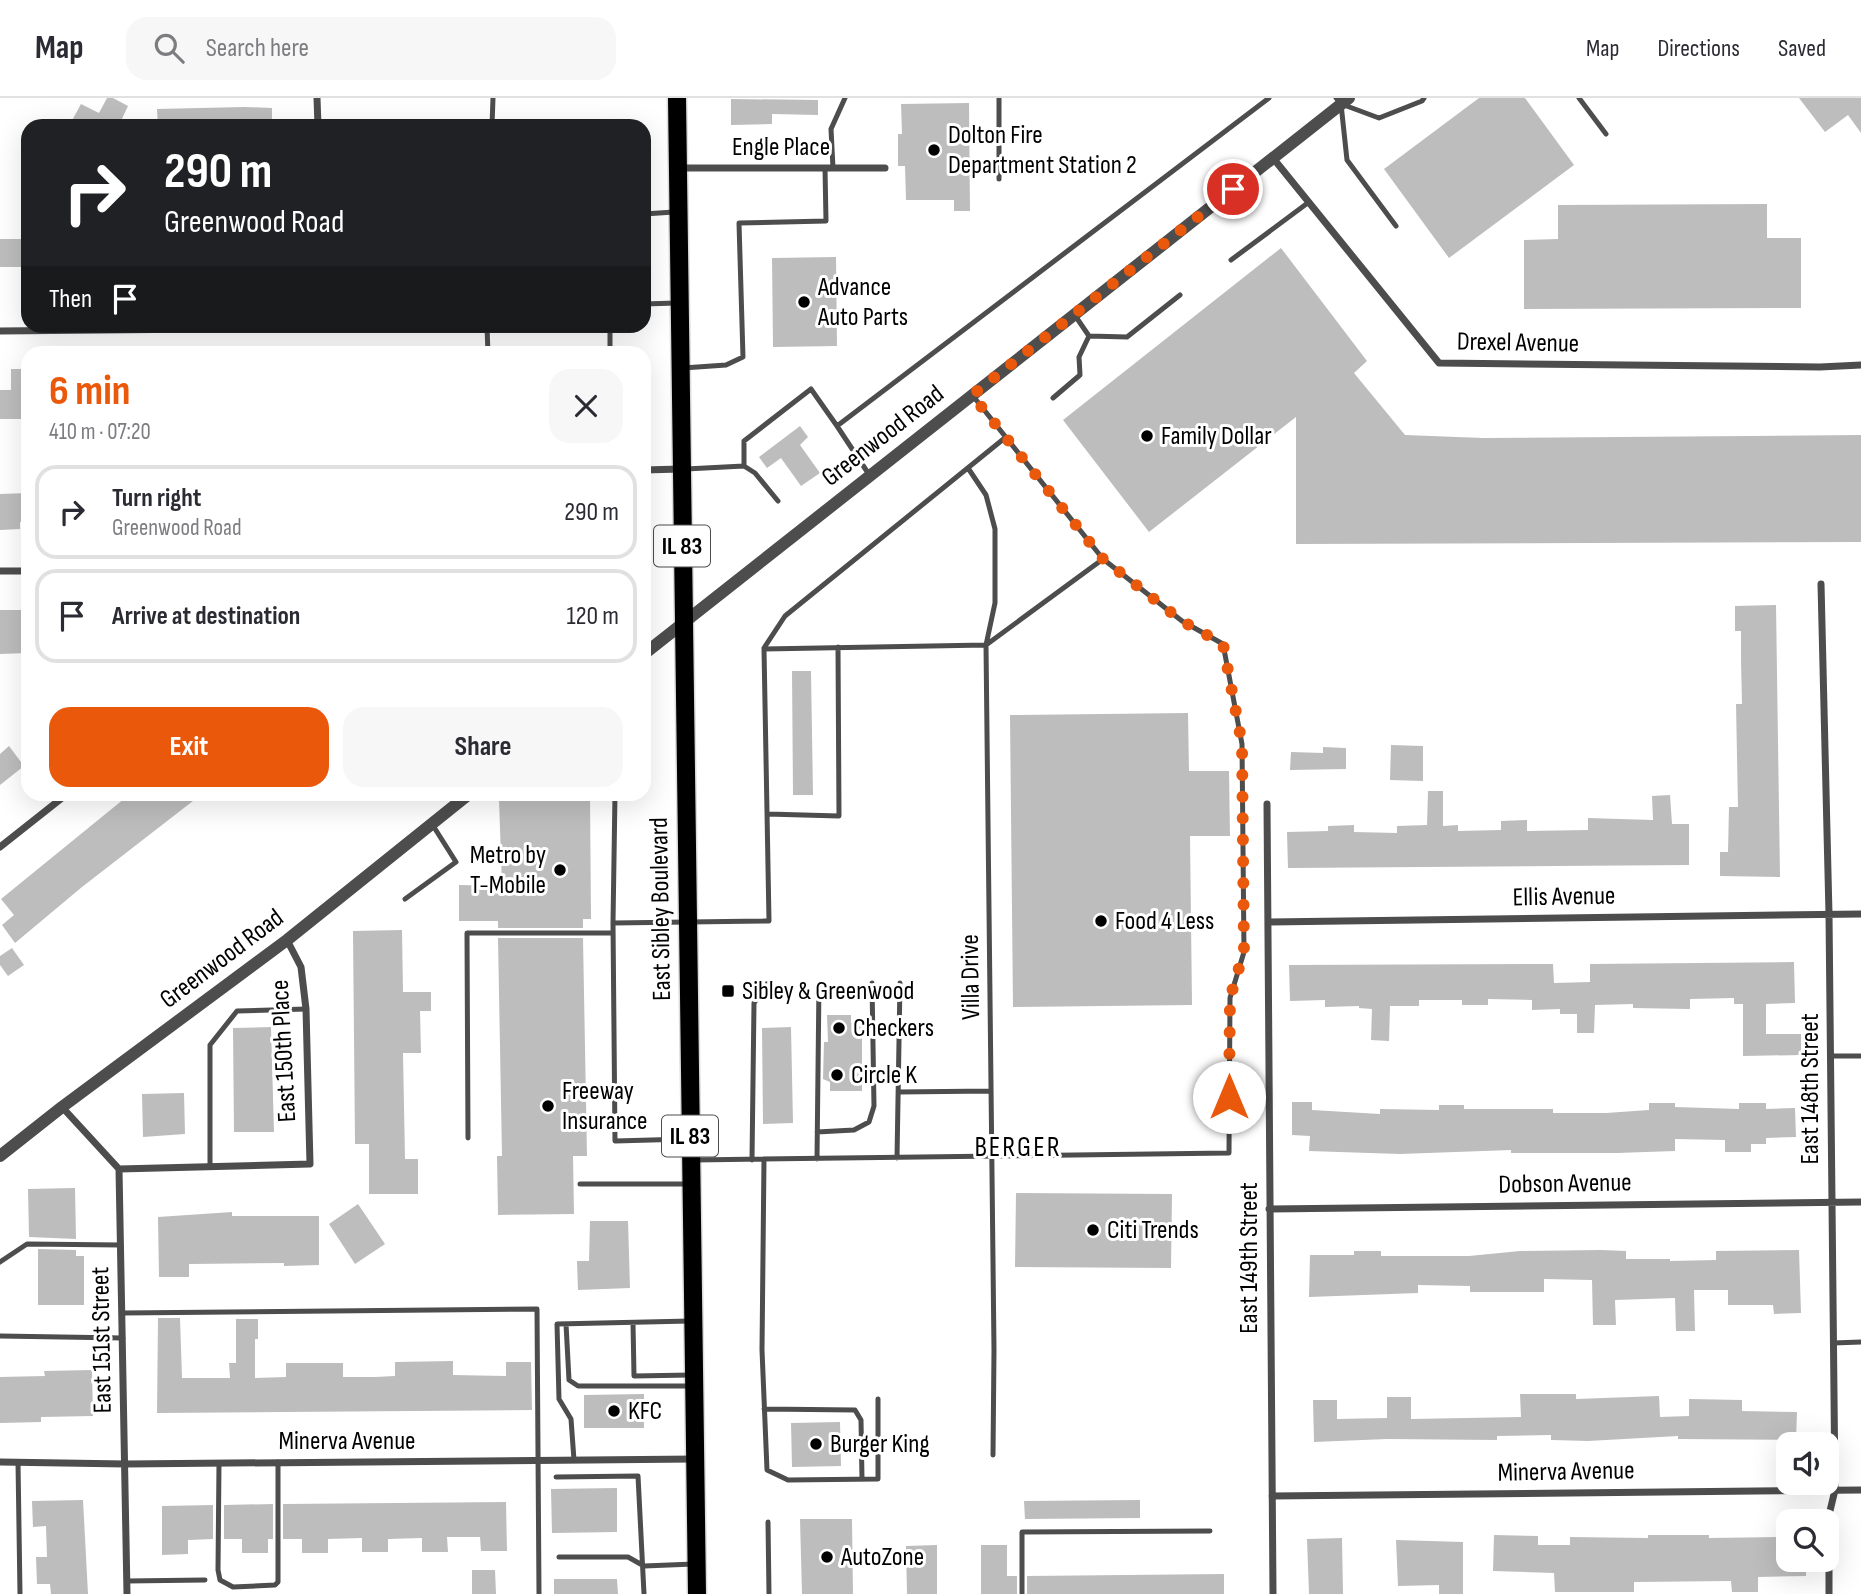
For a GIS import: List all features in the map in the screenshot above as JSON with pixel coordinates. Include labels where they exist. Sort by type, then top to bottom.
[{"type":"main road","name":"East Sibley Boulevard","points":[[677,98],[697,1594]]},
{"type":"street","points":[[317,98],[318,119]]},
{"type":"street","name":"Greenwood Road","points":[[651,648],[1273,158],[1342,100]]},
{"type":"street","name":"Drexel Avenue","points":[[1273,158],[1439,363],[1820,367],[1861,365]]},
{"type":"street","name":"Engle Place","points":[[677,168],[886,167]]},
{"type":"street","points":[[0,331],[21,331]]},
{"type":"street","points":[[651,470],[681,469]]},
{"type":"street","points":[[0,571],[21,571]]},
{"type":"street","name":"East 148th Street","points":[[1821,584],[1829,914],[1834,1432]]},
{"type":"street","points":[[0,847],[58,801]]},
{"type":"street","name":"Greenwood Road","points":[[0,1156],[61,1107],[287,940],[460,801]]},
{"type":"street","name":"East 149th Street","points":[[1267,804],[1273,1594]]},
{"type":"street","name":"Ellis Avenue","points":[[1268,922],[1861,914]]},
{"type":"street","name":"East 150th Place","points":[[211,1166],[310,1164],[306,1009],[301,967],[287,940]]},
{"type":"street","points":[[61,1107],[119,1169],[211,1166]]},
{"type":"street","name":"East 151st Street","points":[[119,1169],[127,1594]]},
{"type":"street","name":"Dobson Avenue","points":[[1269,1209],[1861,1202]]},
{"type":"street","name":"Minerva Avenue","points":[[0,1462],[126,1464],[695,1459]]},
{"type":"street","name":"Minerva Avenue","points":[[1839,1490],[1861,1490]]},
{"type":"street","name":"Minerva Avenue","points":[[1272,1496],[1776,1491]]},
{"type":"street","name":"East 148th Street","points":[[1829,1594],[1829,1515],[1834,1495]]},
{"type":"lane","points":[[492,119],[493,98]]},
{"type":"lane","points":[[680,369],[726,365],[743,357],[739,223],[826,221],[831,129],[845,98]]},
{"type":"lane","points":[[999,98],[999,179]]},
{"type":"lane","points":[[837,426],[1269,98]]},
{"type":"lane","points":[[1342,100],[1379,118],[1424,98]]},
{"type":"lane","points":[[1579,98],[1606,134]]},
{"type":"lane","points":[[1342,100],[1347,160],[1396,226]]},
{"type":"lane","points":[[1231,260],[1308,202]]},
{"type":"lane","points":[[651,214],[678,212]]},
{"type":"lane","points":[[1089,336],[1127,338],[1180,295]]},
{"type":"lane","points":[[651,304],[679,303]]},
{"type":"lane","points":[[1074,314],[1089,336]]},
{"type":"lane","points":[[1053,398],[1080,375],[1079,357],[1089,336]]},
{"type":"lane","points":[[744,466],[744,441],[811,389],[870,475]]},
{"type":"lane","points":[[691,1160],[1228,1153],[1230,998],[1244,951],[1242,744],[1223,644],[1182,621],[1103,559],[972,395]]},
{"type":"lane","points":[[613,923],[769,921],[764,649],[785,616],[1006,438]]},
{"type":"lane","points":[[681,469],[744,466],[755,473],[778,501]]},
{"type":"lane","name":"Villa Drive","points":[[968,468],[986,495],[995,529],[995,603],[986,645],[993,1455]]},
{"type":"lane","points":[[764,649],[986,645],[1103,559]]},
{"type":"lane","points":[[767,814],[839,816],[838,647]]},
{"type":"lane","points":[[615,801],[615,1141],[691,1139]]},
{"type":"lane","points":[[405,899],[456,862],[432,824]]},
{"type":"lane","points":[[467,1138],[467,933],[613,933]]},
{"type":"lane","points":[[817,1159],[819,983]]},
{"type":"lane","points":[[817,1132],[854,1130],[869,1122],[874,1106],[872,983]]},
{"type":"lane","points":[[897,1158],[900,983]]},
{"type":"lane","points":[[752,1160],[754,1003],[767,984]]},
{"type":"lane","points":[[211,1166],[211,1045],[237,1011],[306,1009]]},
{"type":"lane","points":[[1831,1056],[1861,1056]]},
{"type":"lane","points":[[898,1092],[991,1091]]},
{"type":"lane","points":[[764,1160],[762,1350],[767,1470],[789,1480],[878,1479],[878,1399]]},
{"type":"lane","points":[[580,1184],[691,1184]]},
{"type":"lane","points":[[0,1262],[27,1244],[121,1245]]},
{"type":"lane","points":[[123,1313],[537,1309],[539,1594]]},
{"type":"lane","points":[[574,1460],[571,1419],[559,1399],[557,1324],[693,1321]]},
{"type":"lane","points":[[633,1323],[634,1376],[694,1381]]},
{"type":"lane","points":[[566,1324],[569,1380],[578,1386],[694,1381]]},
{"type":"lane","points":[[0,1336],[123,1338]]},
{"type":"lane","points":[[1833,1343],[1861,1342]]},
{"type":"lane","points":[[764,1409],[855,1410],[861,1420],[862,1479]]},
{"type":"lane","points":[[18,1462],[20,1594]]},
{"type":"lane","points":[[219,1463],[218,1570],[220,1580],[233,1587],[275,1585],[278,1582],[278,1462]]},
{"type":"lane","points":[[556,1477],[638,1476],[644,1594]]},
{"type":"lane","points":[[768,1522],[769,1594]]},
{"type":"lane","points":[[1022,1594],[1022,1532],[1210,1531]]},
{"type":"lane","points":[[559,1557],[628,1557],[644,1566],[696,1564]]},
{"type":"lane","points":[[127,1581],[205,1580]]},
{"type":"building","points":[[107,98],[113,98],[128,106],[122,119],[73,119],[81,104],[99,113]]},
{"type":"building","points":[[1479,98],[1525,98],[1574,165],[1449,258],[1384,169]]},
{"type":"building","points":[[1799,98],[1861,98],[1861,133],[1848,115],[1825,132]]},
{"type":"building","points":[[731,99],[818,100],[818,115],[772,114],[772,124],[731,125]]},
{"type":"building","name":"Dolton Fire Department Station 2","points":[[969,103],[970,211],[954,211],[954,200],[906,200],[905,166],[898,166],[898,134],[902,134],[901,104]]},
{"type":"building","points":[[272,108],[272,119],[158,119],[157,109]]},
{"type":"building","points":[[1767,204],[1767,238],[1801,238],[1801,308],[1524,309],[1524,240],[1558,239],[1558,205]]},
{"type":"building","points":[[0,239],[21,239],[21,267],[0,267]]},
{"type":"building","points":[[1281,248],[1367,361],[1354,373],[1405,435],[1483,438],[1861,435],[1861,542],[1296,544],[1296,417],[1149,532],[1063,420]]},
{"type":"building","name":"Advance Auto Parts","points":[[836,257],[837,346],[773,347],[772,258]]},
{"type":"building","points":[[11,369],[21,369],[21,419],[0,419],[0,390],[11,390]]},
{"type":"building","points":[[800,426],[808,437],[800,445],[820,473],[801,486],[781,458],[767,468],[759,457]]},
{"type":"building","points":[[21,493],[20,529],[0,530],[0,494]]},
{"type":"building","points":[[1776,605],[1780,877],[1720,876],[1720,852],[1728,852],[1729,807],[1738,807],[1736,704],[1742,704],[1741,631],[1735,631],[1735,606]]},
{"type":"building","points":[[0,610],[21,610],[21,653],[0,654]]},
{"type":"building","points":[[792,671],[811,671],[813,795],[793,795]]},
{"type":"building","name":"Food 4 Less","points":[[1188,713],[1189,771],[1229,771],[1230,836],[1190,836],[1192,1005],[1013,1007],[1010,715]]},
{"type":"building","points":[[1391,745],[1423,746],[1423,781],[1390,780]]},
{"type":"building","points":[[9,746],[21,762],[21,768],[0,785],[0,754]]},
{"type":"building","points":[[1323,747],[1346,748],[1346,769],[1290,770],[1291,752],[1323,753]]},
{"type":"building","points":[[1428,791],[1443,791],[1443,826],[1458,825],[1458,831],[1501,830],[1501,821],[1527,820],[1527,831],[1588,830],[1588,818],[1653,820],[1652,796],[1670,795],[1672,824],[1689,824],[1689,865],[1288,868],[1287,832],[1328,831],[1328,826],[1354,825],[1354,832],[1397,833],[1397,826],[1427,825]]},
{"type":"building","points":[[121,801],[193,801],[15,943],[2,925],[14,915],[1,899]]},
{"type":"building","points":[[499,801],[590,801],[591,919],[583,919],[583,928],[498,928],[498,921],[459,921],[459,885],[502,886]]},
{"type":"building","points":[[402,930],[403,992],[431,992],[431,1011],[420,1011],[421,1053],[403,1053],[405,1159],[418,1159],[418,1194],[369,1194],[369,1144],[355,1144],[353,931]]},
{"type":"building","points":[[498,938],[583,938],[587,1156],[573,1156],[574,1214],[498,1215],[497,1156],[502,1156]]},
{"type":"building","points":[[12,948],[24,965],[8,976],[0,965],[0,956]]},
{"type":"building","points":[[1794,962],[1795,1003],[1766,1004],[1766,1034],[1801,1034],[1801,1055],[1743,1056],[1743,1004],[1734,1004],[1734,998],[1690,999],[1690,1009],[1633,1008],[1633,1004],[1595,1005],[1594,1033],[1577,1033],[1577,1014],[1560,1014],[1560,1009],[1532,1010],[1532,1000],[1488,999],[1488,1005],[1462,1005],[1462,1000],[1419,1000],[1419,1006],[1390,1006],[1389,1041],[1371,1040],[1372,1009],[1359,1006],[1325,1007],[1325,1000],[1290,1001],[1289,965],[1553,964],[1554,983],[1590,982],[1590,964]]},
{"type":"building","points":[[827,1015],[851,1015],[851,1023],[862,1023],[862,1091],[830,1091],[830,1082],[823,1079],[824,1042],[828,1042]]},
{"type":"building","points":[[271,1027],[274,1132],[234,1132],[233,1028]]},
{"type":"building","name":"Circle K","points":[[791,1027],[793,1123],[763,1124],[762,1028]]},
{"type":"building","points":[[184,1093],[185,1134],[143,1137],[142,1094]]},
{"type":"building","points":[[1292,1102],[1312,1102],[1312,1110],[1380,1114],[1380,1109],[1439,1110],[1439,1105],[1464,1105],[1464,1109],[1553,1109],[1553,1113],[1606,1113],[1649,1110],[1649,1103],[1675,1103],[1675,1107],[1739,1109],[1739,1103],[1766,1103],[1766,1109],[1795,1108],[1796,1137],[1766,1138],[1766,1144],[1751,1144],[1751,1152],[1725,1152],[1725,1140],[1675,1139],[1675,1151],[1617,1153],[1511,1153],[1511,1150],[1400,1154],[1309,1151],[1310,1136],[1292,1135]]},
{"type":"building","points":[[75,1188],[76,1239],[29,1237],[28,1189]]},
{"type":"building","name":"Citi Trends","points":[[1016,1193],[1172,1194],[1171,1268],[1015,1267]]},
{"type":"building","points":[[358,1204],[385,1244],[355,1264],[329,1224]]},
{"type":"building","points":[[232,1212],[232,1216],[319,1216],[319,1265],[189,1264],[189,1277],[159,1277],[158,1217]]},
{"type":"building","points":[[590,1221],[628,1221],[630,1288],[578,1290],[577,1261],[589,1261]]},
{"type":"building","points":[[38,1249],[76,1250],[76,1256],[84,1256],[84,1305],[38,1305]]},
{"type":"building","points":[[1799,1250],[1801,1313],[1774,1314],[1773,1305],[1728,1305],[1728,1290],[1694,1290],[1695,1331],[1676,1331],[1675,1298],[1615,1300],[1616,1325],[1593,1325],[1592,1280],[1544,1279],[1544,1292],[1470,1292],[1470,1286],[1418,1285],[1418,1293],[1309,1297],[1310,1255],[1354,1255],[1354,1251],[1381,1251],[1381,1256],[1469,1256],[1520,1251],[1626,1251],[1626,1259],[1670,1261],[1716,1260],[1716,1251]]},
{"type":"building","points":[[158,1318],[180,1318],[182,1378],[230,1378],[229,1363],[236,1363],[236,1319],[258,1319],[255,1378],[286,1377],[286,1363],[343,1363],[343,1377],[375,1377],[395,1376],[395,1362],[453,1361],[453,1375],[506,1376],[506,1362],[531,1362],[532,1410],[157,1413]]},
{"type":"building","points":[[92,1370],[93,1416],[41,1417],[41,1422],[0,1423],[0,1377],[45,1376],[44,1371]]},
{"type":"building","name":"KFC","points":[[644,1394],[644,1428],[584,1428],[584,1395]]},
{"type":"building","points":[[1520,1394],[1576,1394],[1576,1399],[1659,1396],[1660,1417],[1689,1416],[1689,1399],[1742,1400],[1742,1411],[1797,1412],[1796,1432],[1776,1432],[1776,1440],[1678,1439],[1678,1436],[1588,1441],[1551,1440],[1551,1435],[1497,1436],[1497,1440],[1387,1439],[1314,1442],[1313,1400],[1337,1400],[1337,1419],[1387,1418],[1387,1397],[1411,1397],[1411,1419],[1521,1417]]},
{"type":"building","name":"Burger King","points":[[840,1422],[841,1466],[792,1467],[791,1423]]},
{"type":"building","points":[[617,1488],[617,1532],[552,1533],[551,1489]]},
{"type":"building","points":[[83,1500],[88,1594],[51,1594],[50,1584],[37,1584],[36,1557],[47,1557],[46,1526],[33,1527],[32,1501]]},
{"type":"building","points":[[1140,1500],[1140,1518],[1025,1519],[1024,1501]]},
{"type":"building","points":[[506,1502],[507,1551],[481,1551],[480,1537],[447,1537],[448,1552],[422,1552],[422,1538],[388,1539],[388,1552],[362,1552],[362,1538],[328,1539],[328,1553],[302,1553],[302,1539],[283,1539],[283,1504]]},
{"type":"building","points":[[273,1504],[273,1539],[268,1539],[268,1553],[242,1553],[242,1539],[224,1539],[224,1505]]},
{"type":"building","points":[[213,1505],[213,1539],[188,1540],[188,1554],[162,1555],[162,1506]]},
{"type":"building","name":"AutoZone","points":[[800,1519],[852,1519],[853,1594],[802,1594]]},
{"type":"building","points":[[1494,1535],[1538,1536],[1538,1545],[1570,1545],[1570,1537],[1648,1538],[1648,1535],[1709,1535],[1709,1538],[1776,1537],[1776,1572],[1806,1572],[1806,1576],[1758,1577],[1758,1592],[1732,1592],[1731,1581],[1634,1582],[1634,1592],[1555,1592],[1554,1573],[1493,1571]]},
{"type":"building","points":[[1342,1538],[1343,1594],[1309,1594],[1307,1539]]},
{"type":"building","points":[[1396,1540],[1463,1542],[1463,1594],[1439,1594],[1439,1585],[1398,1586]]},
{"type":"building","points":[[937,1545],[937,1594],[907,1594],[906,1546]]},
{"type":"building","points":[[981,1545],[1007,1545],[1007,1576],[1017,1576],[1017,1594],[981,1594]]},
{"type":"building","points":[[472,1570],[495,1570],[496,1594],[472,1594]]},
{"type":"building","points":[[1224,1574],[1224,1594],[1027,1594],[1027,1576]]},
{"type":"building","points":[[554,1579],[617,1579],[618,1594],[554,1594]]},
{"type":"place","name":"Dolton Fire Department Station 2","points":[[934,150]]},
{"type":"place","name":"Advance Auto Parts","points":[[804,302]]},
{"type":"place","name":"Family Dollar","points":[[1147,436]]},
{"type":"place","name":"Metro by T-Mobile","points":[[560,870]]},
{"type":"place","name":"Food 4 Less","points":[[1101,921]]},
{"type":"place","name":"Sibley & Greenwood","points":[[728,991]]},
{"type":"place","name":"Checkers","points":[[839,1028]]},
{"type":"place","name":"Circle K","points":[[837,1075]]},
{"type":"place","name":"Freeway Insurance","points":[[548,1106]]},
{"type":"place","name":"Citi Trends","points":[[1093,1230]]},
{"type":"place","name":"KFC","points":[[614,1411]]},
{"type":"place","name":"Burger King","points":[[816,1444]]},
{"type":"place","name":"AutoZone","points":[[827,1557]]},
{"type":"district","name":"BERGER","points":[[1018,1147]]},
{"type":"route","points":[[1229,1097],[1230,998],[1244,951],[1242,744],[1223,644],[1182,621],[1103,559],[972,395],[1233,189]]}]
